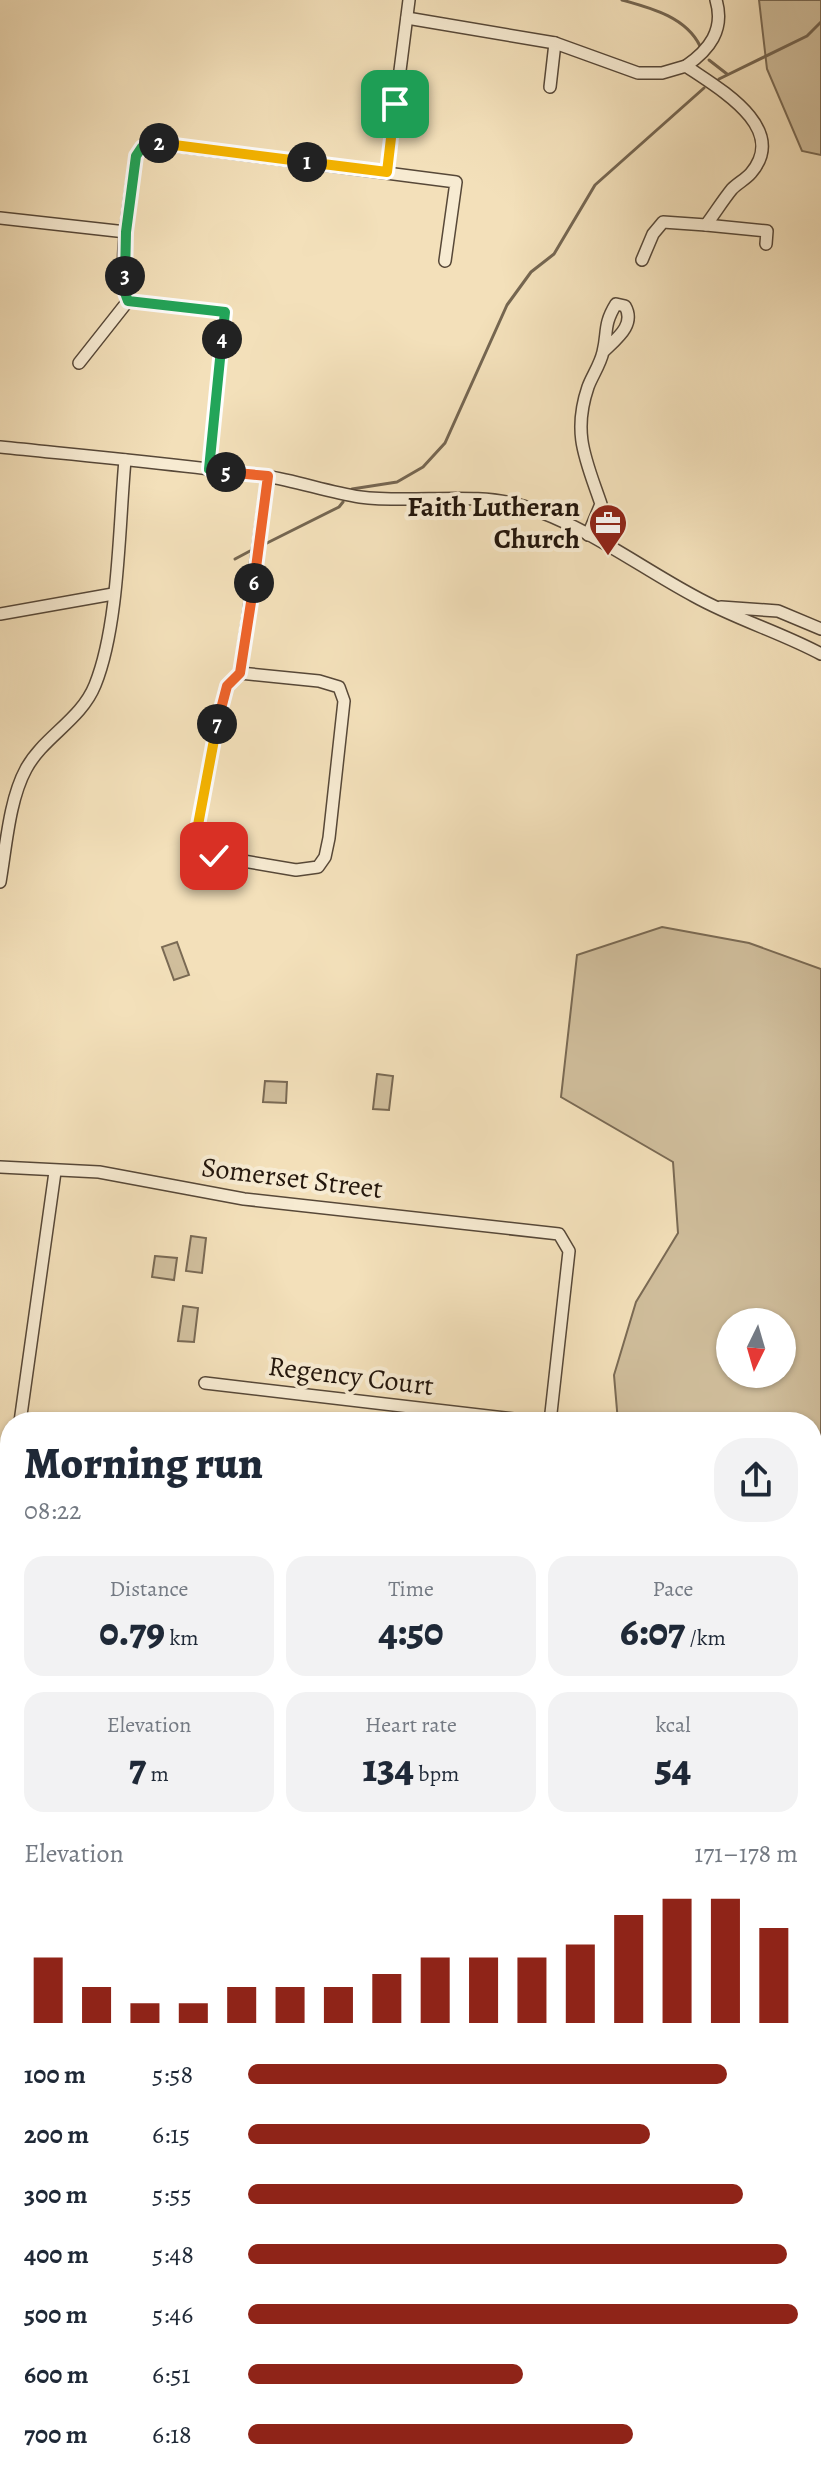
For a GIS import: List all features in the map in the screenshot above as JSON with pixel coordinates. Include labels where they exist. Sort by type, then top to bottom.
[{"type":"street","points":[[387,172],[409,0]]},
{"type":"street","points":[[407,18],[555,43],[638,73],[662,73],[686,66],[705,52],[715,37],[716,0]]},
{"type":"street","points":[[550,87],[555,43]]},
{"type":"street","points":[[686,66],[736,100],[754,120],[761,142],[759,160],[751,173],[732,190],[706,225]]},
{"type":"street","points":[[128,301],[124,290],[126,232],[136,156],[142,147],[154,143],[456,182],[445,261]]},
{"type":"street","points":[[0,218],[126,232]]},
{"type":"street","points":[[642,260],[653,234],[663,222],[767,231],[766,244]]},
{"type":"street","points":[[79,363],[128,301]]},
{"type":"street","points":[[128,301],[225,312],[209,469]]},
{"type":"street","points":[[588,535],[601,504],[581,445],[579,421],[603,352]]},
{"type":"street","points":[[0,447],[268,476],[357,496],[398,501],[496,500],[521,505],[588,535],[735,618],[821,654]]},
{"type":"street","points":[[0,882],[13,807],[26,769],[84,704],[95,684],[107,640],[125,460]]},
{"type":"street","points":[[240,673],[319,681],[339,687],[344,701],[330,823],[325,857],[318,867],[296,870],[214,856],[203,843],[198,825],[227,686],[240,673],[268,476]]},
{"type":"street","points":[[0,614],[113,594]]},
{"type":"street","points":[[717,607],[778,611],[821,629]]},
{"type":"street","name":"Somerset Street","points":[[0,1167],[99,1172],[244,1199],[559,1234],[569,1251],[551,1412]]},
{"type":"street","points":[[21,1412],[55,1172]]},
{"type":"street","name":"Regency Court","points":[[205,1383],[453,1412]]},
{"type":"shaded area","points":[[759,0],[821,0],[821,155],[802,151],[767,69]]},
{"type":"shaded area","points":[[662,927],[749,943],[821,969],[821,1412],[617,1412],[614,1375],[636,1302],[678,1233],[673,1162],[561,1097],[577,955]]},
{"type":"shaded area","points":[[177,942],[189,975],[174,980],[162,947]]},
{"type":"shaded area","points":[[377,1074],[393,1076],[389,1110],[373,1109]]},
{"type":"shaded area","points":[[265,1081],[287,1082],[286,1103],[263,1102]]},
{"type":"shaded area","points":[[191,1236],[206,1238],[202,1273],[186,1271]]},
{"type":"shaded area","points":[[155,1256],[177,1258],[174,1280],[152,1277]]},
{"type":"shaded area","points":[[183,1306],[198,1308],[194,1342],[178,1341]]},
{"type":"waterway","points":[[622,0],[656,10],[677,21],[700,46]]},
{"type":"waterway","points":[[719,79],[807,36],[821,22]]},
{"type":"waterway","points":[[709,60],[727,74]]},
{"type":"waterway","points":[[352,489],[397,482],[423,467],[445,443],[507,305],[531,272],[554,254],[595,185],[704,88]]},
{"type":"waterway","points":[[267,543],[339,507],[343,502]]},
{"type":"waterway","points":[[235,559],[250,551]]},
{"type":"place","name":"Faith Lutheran Church","points":[[608,557]]},
{"type":"route","points":[[214,856],[203,843],[198,825],[227,686],[240,673],[268,476],[209,469],[225,312],[128,301],[124,290],[126,232],[136,156],[142,147],[154,143],[387,172],[395,104]]}]
